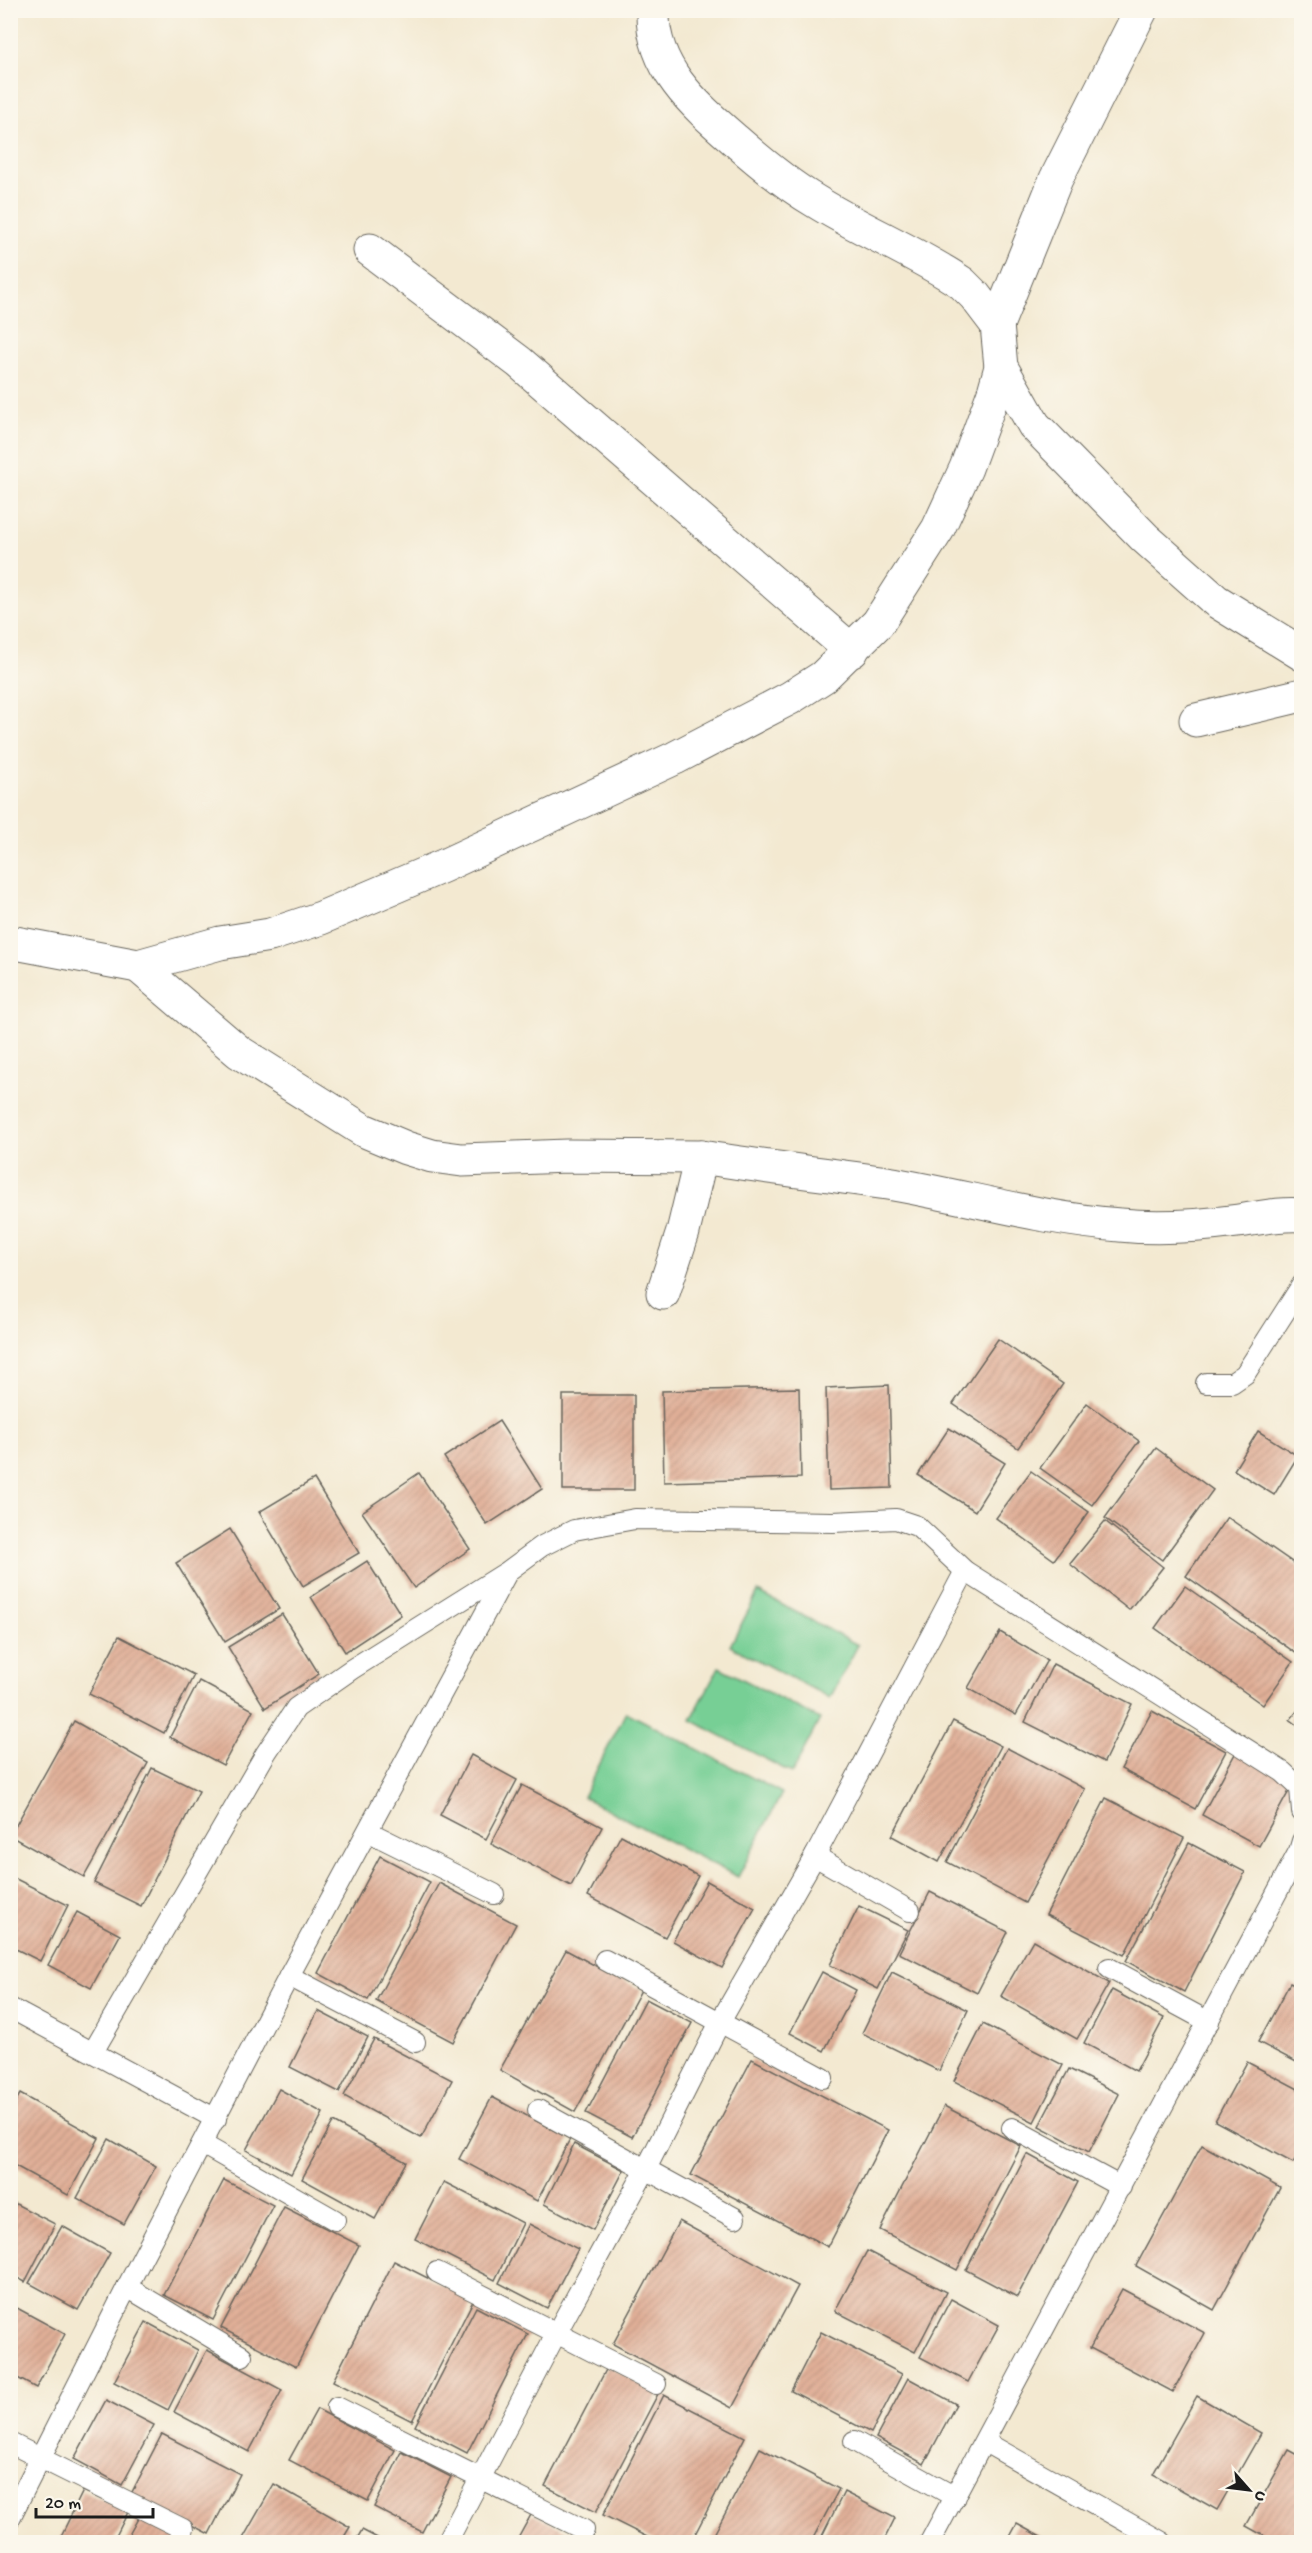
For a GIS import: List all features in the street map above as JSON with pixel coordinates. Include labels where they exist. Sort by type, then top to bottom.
[{"type":"street","points":[[653,10],[656,38],[672,75],[685,93],[709,117],[762,164],[815,202],[962,283],[997,325]]},
{"type":"street","points":[[10,942],[138,966],[219,943],[270,935],[321,918],[443,866],[675,758],[790,698],[823,677],[852,651],[878,622],[938,529],[966,468],[994,392],[1001,367],[997,325],[1056,179],[1141,10]]},
{"type":"street","points":[[370,250],[519,362],[852,651]]},
{"type":"street","points":[[1001,367],[1034,425],[1144,537],[1216,601],[1302,654]]},
{"type":"street","points":[[1196,720],[1302,695]]},
{"type":"street","points":[[138,966],[239,1052],[363,1130],[432,1156],[462,1160],[567,1156],[701,1157],[780,1170],[887,1183],[1008,1208],[1123,1226],[1198,1226],[1284,1213],[1302,1215]]},
{"type":"street","points":[[663,1293],[683,1232],[701,1157]]},
{"type":"lane","points":[[1206,1383],[1232,1383],[1245,1374],[1302,1285]]},
{"type":"lane","points":[[93,2052],[266,1753],[296,1708],[352,1669],[508,1571],[542,1546],[574,1530],[635,1519],[833,1522],[896,1519],[916,1527],[965,1572],[1282,1772],[1300,1788],[1302,1812]]},
{"type":"lane","points":[[10,2518],[289,1976],[369,1832],[508,1571]]},
{"type":"lane","points":[[447,2542],[646,2169],[720,2022],[815,1856],[965,1572]]},
{"type":"lane","points":[[369,1832],[494,1894]]},
{"type":"lane","points":[[930,2542],[1209,2022],[1299,1851],[1302,1841]]},
{"type":"lane","points":[[815,1856],[910,1911]]},
{"type":"lane","points":[[605,1960],[823,2078]]},
{"type":"lane","points":[[1109,1968],[1209,2022]]},
{"type":"lane","points":[[289,1976],[415,2042]]},
{"type":"lane","points":[[10,2008],[216,2119]]},
{"type":"lane","points":[[538,2110],[735,2218]]},
{"type":"lane","points":[[1012,2128],[1121,2187]]},
{"type":"lane","points":[[202,2144],[335,2220]]},
{"type":"lane","points":[[437,2272],[656,2385]]},
{"type":"lane","points":[[127,2287],[242,2356]]},
{"type":"lane","points":[[338,2407],[584,2530]]},
{"type":"lane","points":[[854,2441],[955,2497]]},
{"type":"lane","points":[[985,2442],[1162,2542]]},
{"type":"lane","points":[[10,2443],[183,2529]]},
{"type":"green space","points":[[758,1592],[858,1645],[830,1698],[730,1646]]},
{"type":"green space","points":[[719,1667],[820,1719],[792,1773],[691,1720]]},
{"type":"green space","points":[[626,1712],[782,1793],[738,1877],[583,1797]]},
{"type":"building","points":[[998,1339],[1063,1384],[1018,1448],[953,1404]]},
{"type":"building","points":[[889,1385],[892,1488],[829,1490],[826,1388]]},
{"type":"building","points":[[799,1388],[801,1478],[664,1482],[662,1391]]},
{"type":"building","points":[[563,1395],[634,1395],[634,1490],[563,1490]]},
{"type":"building","points":[[1087,1403],[1139,1441],[1092,1505],[1040,1468]]},
{"type":"building","points":[[499,1421],[542,1489],[487,1525],[444,1457]]},
{"type":"building","points":[[949,1428],[1005,1463],[975,1511],[918,1475]]},
{"type":"building","points":[[1258,1431],[1298,1456],[1274,1495],[1234,1470]]},
{"type":"building","points":[[1156,1448],[1213,1490],[1162,1560],[1105,1518]]},
{"type":"building","points":[[1031,1471],[1089,1512],[1054,1560],[996,1518]]},
{"type":"building","points":[[419,1473],[470,1549],[414,1588],[362,1512]]},
{"type":"building","points":[[314,1479],[359,1553],[303,1586],[259,1512]]},
{"type":"building","points":[[1227,1517],[1302,1569],[1300,1656],[1186,1576]]},
{"type":"building","points":[[1105,1521],[1163,1567],[1129,1610],[1070,1564]]},
{"type":"building","points":[[230,1529],[279,1609],[225,1642],[176,1563]]},
{"type":"building","points":[[367,1561],[401,1615],[345,1652],[311,1597]]},
{"type":"building","points":[[1185,1586],[1293,1662],[1263,1705],[1155,1628]]},
{"type":"building","points":[[282,1614],[319,1674],[265,1708],[228,1647]]},
{"type":"building","points":[[1000,1632],[1047,1660],[1016,1715],[968,1688]]},
{"type":"building","points":[[119,1636],[194,1675],[164,1733],[89,1694]]},
{"type":"building","points":[[1053,1664],[1132,1704],[1104,1762],[1025,1722]]},
{"type":"building","points":[[199,1681],[253,1710],[223,1765],[170,1737]]},
{"type":"building","points":[[1302,1705],[1302,1729],[1290,1720]]},
{"type":"building","points":[[1152,1711],[1226,1751],[1195,1809],[1121,1769]]},
{"type":"building","points":[[74,1721],[148,1763],[84,1877],[10,1836]]},
{"type":"building","points":[[953,1721],[1001,1746],[939,1862],[892,1836]]},
{"type":"building","points":[[1007,1748],[1085,1789],[1025,1903],[947,1862]]},
{"type":"building","points":[[1236,1752],[1294,1782],[1259,1846],[1202,1815]]},
{"type":"building","points":[[471,1755],[517,1780],[486,1839],[440,1815]]},
{"type":"building","points":[[152,1768],[199,1791],[141,1906],[94,1883]]},
{"type":"building","points":[[522,1785],[602,1827],[571,1886],[491,1844]]},
{"type":"building","points":[[1106,1798],[1184,1838],[1124,1955],[1046,1915]]},
{"type":"building","points":[[621,1835],[698,1876],[665,1937],[588,1896]]},
{"type":"building","points":[[1189,1843],[1245,1872],[1184,1992],[1126,1961]]},
{"type":"building","points":[[380,1856],[430,1882],[368,2000],[318,1973]]},
{"type":"building","points":[[10,1876],[68,1905],[40,1961],[10,1946]]},
{"type":"building","points":[[707,1881],[755,1908],[722,1968],[673,1941]]},
{"type":"building","points":[[439,1883],[516,1924],[453,2042],[376,2001]]},
{"type":"building","points":[[930,1892],[1008,1932],[977,1993],[899,1953]]},
{"type":"building","points":[[859,1906],[908,1930],[878,1989],[830,1965]]},
{"type":"building","points":[[77,1912],[120,1935],[91,1988],[48,1965]]},
{"type":"building","points":[[1033,1940],[1109,1983],[1077,2039],[1001,1996]]},
{"type":"building","points":[[566,1950],[641,1990],[575,2112],[500,2070]]},
{"type":"building","points":[[822,1972],[856,1990],[824,2051],[790,2033]]},
{"type":"building","points":[[892,1972],[968,2010],[939,2071],[862,2033]]},
{"type":"building","points":[[1290,1983],[1302,1989],[1302,2065],[1258,2042]]},
{"type":"building","points":[[1112,1990],[1164,2018],[1136,2071],[1084,2043]]},
{"type":"building","points":[[646,1999],[692,2023],[632,2137],[586,2113]]},
{"type":"building","points":[[318,2011],[368,2037],[339,2092],[290,2067]]},
{"type":"building","points":[[983,2024],[1063,2065],[1034,2122],[954,2081]]},
{"type":"building","points":[[374,2039],[452,2080],[421,2138],[344,2096]]},
{"type":"building","points":[[752,2059],[888,2130],[828,2247],[691,2175]]},
{"type":"building","points":[[1247,2062],[1302,2091],[1302,2147],[1293,2163],[1215,2121]]},
{"type":"building","points":[[1069,2069],[1119,2094],[1089,2152],[1039,2126]]},
{"type":"building","points":[[279,2089],[323,2113],[291,2174],[246,2150]]},
{"type":"building","points":[[20,2094],[99,2138],[68,2195],[10,2163],[10,2111]]},
{"type":"building","points":[[492,2097],[570,2139],[537,2201],[459,2159]]},
{"type":"building","points":[[944,2106],[1021,2146],[957,2270],[880,2230]]},
{"type":"building","points":[[333,2122],[406,2162],[375,2219],[302,2179]]},
{"type":"building","points":[[109,2139],[156,2166],[124,2224],[77,2198]]},
{"type":"building","points":[[574,2144],[624,2170],[593,2230],[544,2204]]},
{"type":"building","points":[[1202,2145],[1280,2188],[1214,2310],[1136,2266]]},
{"type":"building","points":[[1027,2154],[1078,2182],[1017,2297],[966,2270]]},
{"type":"building","points":[[224,2180],[273,2205],[213,2320],[164,2295]]},
{"type":"building","points":[[444,2182],[523,2223],[495,2280],[415,2239]]},
{"type":"building","points":[[10,2201],[55,2224],[25,2282],[10,2274]]},
{"type":"building","points":[[284,2207],[359,2245],[296,2367],[221,2328]]},
{"type":"building","points":[[679,2221],[798,2286],[732,2408],[613,2344]]},
{"type":"building","points":[[529,2224],[578,2249],[547,2308],[499,2283]]},
{"type":"building","points":[[62,2226],[110,2253],[78,2310],[29,2283]]},
{"type":"building","points":[[867,2251],[946,2292],[915,2352],[835,2311]]},
{"type":"building","points":[[394,2261],[473,2301],[412,2421],[333,2381]]},
{"type":"building","points":[[1122,2289],[1205,2333],[1173,2392],[1090,2348]]},
{"type":"building","points":[[951,2299],[999,2325],[968,2382],[920,2357]]},
{"type":"building","points":[[476,2307],[528,2334],[467,2453],[415,2426]]},
{"type":"building","points":[[17,2308],[65,2334],[36,2388],[10,2374],[10,2321]]},
{"type":"building","points":[[146,2322],[198,2350],[168,2410],[114,2382]]},
{"type":"building","points":[[821,2332],[902,2374],[871,2433],[791,2391]]},
{"type":"building","points":[[207,2350],[282,2390],[249,2452],[174,2412]]},
{"type":"building","points":[[608,2366],[659,2392],[596,2512],[545,2486]]},
{"type":"building","points":[[908,2378],[956,2404],[924,2464],[876,2438]]},
{"type":"building","points":[[664,2395],[745,2437],[691,2542],[657,2542],[603,2515]]},
{"type":"building","points":[[1197,2396],[1261,2433],[1217,2510],[1153,2474]]},
{"type":"building","points":[[106,2400],[154,2425],[122,2485],[74,2459]]},
{"type":"building","points":[[317,2409],[395,2450],[368,2501],[289,2460]]},
{"type":"building","points":[[162,2434],[240,2474],[209,2534],[131,2494]]},
{"type":"building","points":[[760,2448],[839,2489],[811,2542],[710,2542]]},
{"type":"building","points":[[1289,2450],[1302,2457],[1302,2542],[1275,2542],[1246,2526]]},
{"type":"building","points":[[402,2452],[451,2477],[422,2532],[374,2507]]},
{"type":"building","points":[[274,2484],[350,2527],[341,2542],[241,2542]]},
{"type":"building","points":[[83,2491],[128,2512],[113,2542],[58,2542]]},
{"type":"building","points":[[844,2492],[895,2518],[883,2542],[819,2542]]},
{"type":"building","points":[[532,2513],[582,2539],[580,2542],[516,2542]]},
{"type":"building","points":[[140,2515],[191,2542],[125,2542]]},
{"type":"building","points":[[1017,2524],[1050,2542],[1007,2542]]},
{"type":"building","points":[[362,2530],[385,2542],[355,2542]]}]
